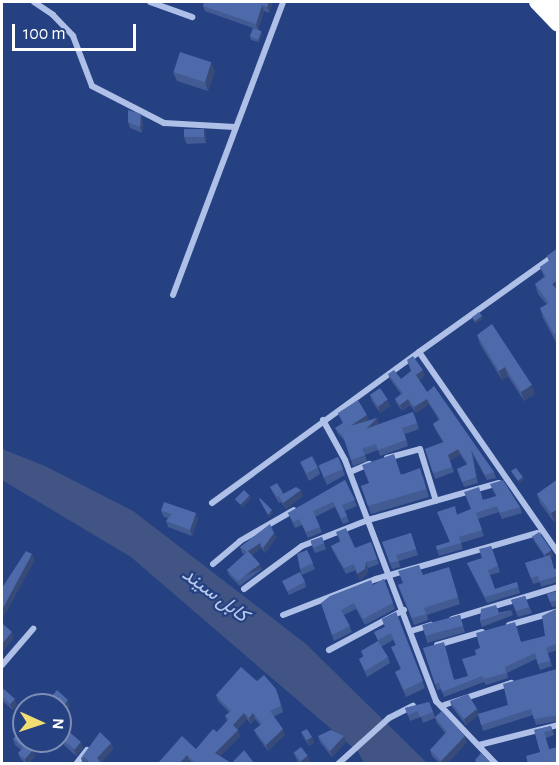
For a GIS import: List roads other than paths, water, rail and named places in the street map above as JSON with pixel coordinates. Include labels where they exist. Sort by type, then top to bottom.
[{"type":"highway","points":[[537,2],[558,24]]},
{"type":"street","points":[[34,2],[53,15],[73,36],[92,86],[164,123],[235,127]]},
{"type":"street","points":[[150,2],[192,17]]},
{"type":"street","points":[[173,295],[283,2]]},
{"type":"street","points":[[213,503],[323,420],[558,253]]},
{"type":"street","points":[[419,352],[558,553]]},
{"type":"street","points":[[323,420],[351,475],[438,704],[496,764]]},
{"type":"street","points":[[342,483],[351,475],[420,449],[436,501]]},
{"type":"street","points":[[244,589],[302,546],[368,520],[508,480]]},
{"type":"street","points":[[213,564],[240,541],[305,504]]},
{"type":"street","points":[[283,615],[389,575],[542,532]]},
{"type":"street","points":[[411,631],[558,586]]},
{"type":"street","points":[[329,650],[404,610]]},
{"type":"street","points":[[501,627],[558,611]]},
{"type":"street","points":[[2,665],[33,629]]},
{"type":"street","points":[[419,650],[489,630]]},
{"type":"street","points":[[338,764],[348,751],[388,718],[405,708],[438,704],[525,679]]},
{"type":"street","points":[[479,745],[558,725]]},
{"type":"street","points":[[76,764],[88,750]]},
{"type":"water","name":"کابل سيند","points":[[2,449],[45,466],[133,511],[306,644],[427,763],[364,763],[358,752],[131,557],[2,480]]}]
